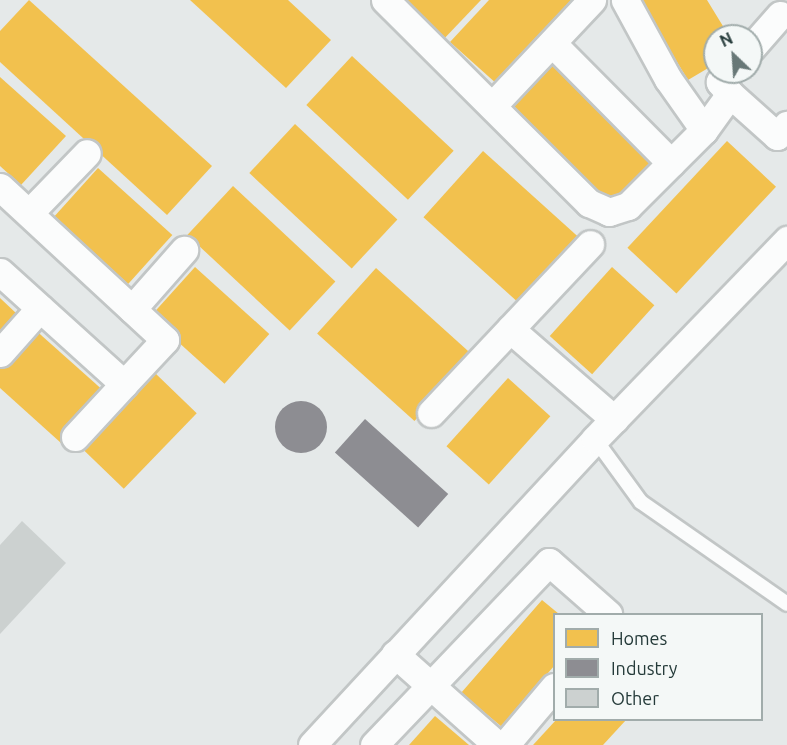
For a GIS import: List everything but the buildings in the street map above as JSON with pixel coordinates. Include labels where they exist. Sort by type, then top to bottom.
[{"type":"street","points":[[385,0],[589,203],[609,212],[628,206],[704,130],[729,84]]},
{"type":"street","points":[[492,106],[592,0]]},
{"type":"street","points":[[625,0],[668,79],[704,130]]},
{"type":"street","points":[[763,34],[780,15]]},
{"type":"street","points":[[552,43],[671,163]]},
{"type":"street","points":[[731,84],[777,136],[787,125]]},
{"type":"street","points":[[28,213],[87,153]]},
{"type":"street","points":[[0,187],[165,340],[75,437]]},
{"type":"street","points":[[312,745],[595,439],[787,240]]},
{"type":"street","points":[[431,413],[590,244]]},
{"type":"street","points":[[132,309],[184,250]]},
{"type":"street","points":[[0,272],[124,384]]},
{"type":"street","points":[[0,353],[40,308]]},
{"type":"street","points":[[510,330],[614,419]]},
{"type":"street","points":[[374,745],[432,687],[549,562],[606,613]]},
{"type":"street","points":[[395,654],[497,745]]},
{"type":"street","points":[[505,745],[553,689]]},
{"type":"lane","points":[[595,439],[641,502],[787,604]]}]
